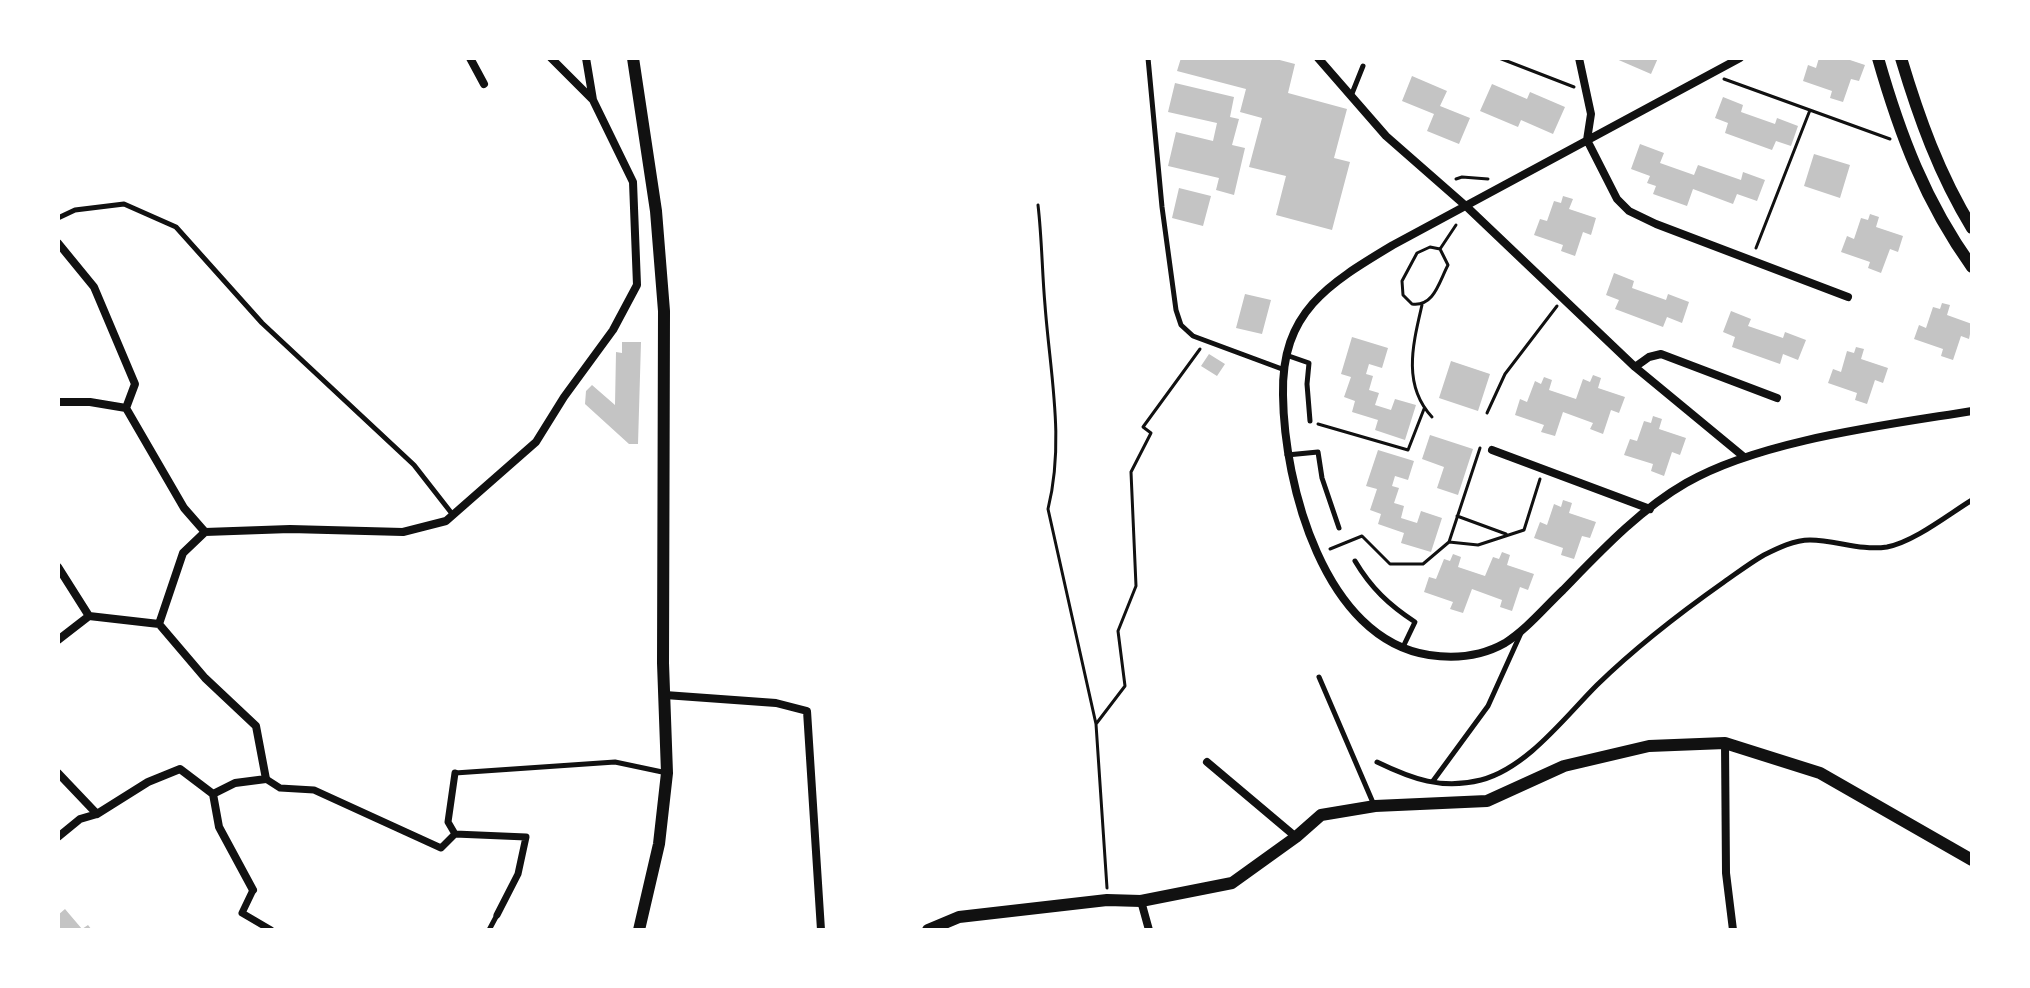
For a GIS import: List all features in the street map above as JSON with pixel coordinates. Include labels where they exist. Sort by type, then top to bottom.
[{"type":"street","points":[[470,58],[484,84]]},
{"type":"street","points":[[551,58],[593,100]]},
{"type":"street","points":[[159,624],[183,553],[205,532],[290,529],[403,532],[446,521],[536,442],[564,397],[613,330],[637,285],[633,182],[593,100],[586,58]]},
{"type":"street","points":[[633,58],[656,211],[664,311],[667,773],[659,844],[639,930]]},
{"type":"street","points":[[1318,58],[1386,136],[1467,207],[1635,367],[1744,457]]},
{"type":"street","points":[[1579,58],[1591,114],[1587,140],[1617,199],[1629,211],[1848,297]]},
{"type":"street","points":[[1740,58],[1393,245],[1343,276],[1301,316],[1282,369],[1283,433],[1301,510],[1319,553],[1351,608],[1382,638],[1402,649],[1445,658],[1486,652],[1523,629],[1600,553],[1650,509],[1686,483],[1744,457],[1858,431],[1972,411]]},
{"type":"street","points":[[1878,58],[1896,119],[1928,195],[1972,267]]},
{"type":"street","points":[[1901,58],[1936,163],[1972,228]]},
{"type":"street","points":[[58,243],[94,287],[135,384],[126,408]]},
{"type":"street","points":[[1635,367],[1649,357],[1661,354],[1777,398]]},
{"type":"street","points":[[58,402],[90,402],[126,408]]},
{"type":"street","points":[[126,408],[184,508],[205,532]]},
{"type":"street","points":[[1492,450],[1650,509]]},
{"type":"street","points":[[58,567],[89,616]]},
{"type":"street","points":[[58,640],[89,616],[159,624],[205,678],[256,726],[266,779]]},
{"type":"street","points":[[665,695],[776,703],[807,711],[821,930]]},
{"type":"street","points":[[1725,743],[1726,873],[1733,930]]},
{"type":"street","points":[[928,930],[959,917],[1107,900],[1141,901],[1232,883],[1321,815],[1375,806],[1487,801],[1564,766],[1649,746],[1725,743],[1820,773],[1972,860]]},
{"type":"street","points":[[1207,762],[1296,837]]},
{"type":"street","points":[[58,837],[80,819],[97,814],[148,782],[180,769],[213,794],[219,827],[253,890],[242,913],[271,930]]},
{"type":"street","points":[[58,773],[97,814]]},
{"type":"street","points":[[455,773],[448,822],[455,834]]},
{"type":"street","points":[[213,794],[235,783],[266,779],[280,788],[314,790],[441,848],[455,834],[526,837],[518,874],[497,915]]},
{"type":"street","points":[[1141,901],[1149,930]]},
{"type":"lane","points":[[1148,58],[1162,207],[1176,310],[1181,325],[1193,336],[1282,369]]},
{"type":"lane","points":[[1351,96],[1363,66]]},
{"type":"lane","points":[[58,218],[75,210],[124,204],[176,227],[262,323],[414,465],[453,515]]},
{"type":"lane","points":[[1285,355],[1309,363],[1310,421]]},
{"type":"lane","points":[[1287,455],[1318,452],[1325,488],[1339,528]]},
{"type":"lane","points":[[1377,762],[1422,782],[1460,784],[1484,780],[1513,765],[1547,737],[1598,684],[1672,620],[1763,556],[1806,539],[1866,548],[1890,546],[1906,540],[1972,500]]},
{"type":"lane","points":[[1355,561],[1383,599],[1415,622],[1402,649]]},
{"type":"lane","points":[[1432,782],[1488,706],[1523,629]]},
{"type":"lane","points":[[1319,677],[1375,806]]},
{"type":"lane","points":[[455,773],[615,762],[667,773]]},
{"type":"lane","points":[[489,930],[497,915]]},
{"type":"path","points":[[1499,58],[1585,91]]},
{"type":"path","points":[[1710,74],[1906,145]]},
{"type":"path","points":[[1751,261],[1810,110]]},
{"type":"path","points":[[1441,185],[1462,177],[1478,177],[1506,185]]},
{"type":"path","points":[[1038,205],[1044,251],[1045,305],[1056,394],[1055,482],[1048,509],[1096,724],[1107,900]]},
{"type":"path","points":[[1440,249],[1467,207]]},
{"type":"path","points":[[1430,247],[1440,249],[1448,265],[1429,302],[1412,304],[1403,295],[1402,281],[1417,253],[1430,247]]},
{"type":"path","points":[[1487,413],[1505,374],[1563,299]]},
{"type":"path","points":[[1422,305],[1412,346],[1413,384],[1420,404],[1432,417]]},
{"type":"path","points":[[1096,724],[1125,686],[1118,631],[1136,586],[1131,472],[1151,433],[1143,427],[1206,341]]},
{"type":"path","points":[[1310,421],[1408,450],[1424,409]]},
{"type":"path","points":[[1319,553],[1362,536],[1390,564],[1423,564],[1449,542],[1481,445]]},
{"type":"path","points":[[1449,542],[1478,545],[1524,530],[1543,469]]},
{"type":"path","points":[[1457,516],[1508,535]]},
{"type":"building","points":[[1181,58],[1272,58],[1295,64],[1288,93],[1347,109],[1334,158],[1350,162],[1332,230],[1276,215],[1286,176],[1249,167],[1262,118],[1240,112],[1246,89],[1177,71]]},
{"type":"building","points":[[1614,58],[1658,58],[1651,74]]},
{"type":"building","points":[[1819,58],[1844,58],[1865,65],[1859,81],[1851,79],[1843,102],[1830,98],[1832,91],[1803,81],[1808,65],[1816,68]]},
{"type":"building","points":[[1412,76],[1447,91],[1440,106],[1470,118],[1459,144],[1427,131],[1434,114],[1402,101]]},
{"type":"building","points":[[1175,83],[1234,97],[1230,117],[1239,119],[1232,145],[1245,148],[1234,195],[1216,190],[1219,178],[1168,166],[1176,132],[1213,141],[1217,123],[1168,112]]},
{"type":"building","points":[[1492,84],[1527,99],[1530,92],[1565,107],[1553,134],[1521,120],[1518,127],[1480,111]]},
{"type":"building","points":[[1723,97],[1743,105],[1741,112],[1775,124],[1777,118],[1798,126],[1791,146],[1776,141],[1772,150],[1725,133],[1728,123],[1715,118]]},
{"type":"building","points":[[1640,144],[1664,153],[1660,163],[1694,175],[1698,165],[1741,180],[1743,172],[1765,180],[1757,201],[1737,194],[1733,204],[1693,189],[1687,206],[1653,194],[1656,186],[1647,183],[1650,176],[1631,169]]},
{"type":"building","points":[[1814,154],[1850,165],[1840,198],[1804,186]]},
{"type":"building","points":[[1179,188],[1211,196],[1203,226],[1172,218]]},
{"type":"building","points":[[1563,196],[1573,199],[1569,209],[1596,218],[1591,235],[1583,232],[1575,256],[1561,251],[1563,245],[1534,235],[1540,219],[1547,221],[1554,201],[1561,203]]},
{"type":"building","points":[[1870,214],[1879,217],[1876,227],[1903,236],[1898,252],[1890,249],[1881,273],[1868,268],[1870,262],[1841,252],[1847,236],[1854,239],[1861,218],[1868,220]]},
{"type":"building","points":[[1614,273],[1634,281],[1632,288],[1666,300],[1668,294],[1689,302],[1682,323],[1667,317],[1663,327],[1615,309],[1619,300],[1606,295]]},
{"type":"building","points":[[1245,294],[1271,300],[1262,334],[1236,328]]},
{"type":"building","points":[[1942,303],[1950,305],[1947,315],[1972,324],[1969,339],[1961,336],[1953,360],[1941,356],[1943,349],[1914,339],[1919,325],[1926,328],[1933,307],[1940,309]]},
{"type":"building","points":[[1731,311],[1751,319],[1748,326],[1783,338],[1785,332],[1806,340],[1798,360],[1783,354],[1780,364],[1732,347],[1735,337],[1723,332]]},
{"type":"building","points":[[1352,337],[1388,348],[1382,368],[1369,364],[1366,374],[1373,376],[1369,390],[1379,393],[1375,405],[1391,410],[1395,399],[1416,405],[1405,440],[1375,430],[1378,420],[1352,412],[1355,401],[1344,397],[1351,377],[1341,374]]},
{"type":"building","points":[[622,342],[641,342],[638,444],[629,444],[585,404],[586,391],[592,385],[615,405],[616,352],[622,353]]},
{"type":"building","points":[[1856,347],[1864,349],[1861,359],[1888,368],[1883,383],[1875,380],[1867,404],[1855,400],[1857,393],[1828,383],[1833,369],[1841,372],[1847,351],[1854,353]]},
{"type":"building","points":[[1209,354],[1225,364],[1217,376],[1201,366]]},
{"type":"building","points":[[1451,361],[1490,374],[1478,411],[1439,398]]},
{"type":"building","points":[[1593,375],[1601,378],[1598,388],[1625,397],[1619,413],[1611,410],[1603,434],[1590,429],[1593,423],[1563,412],[1555,436],[1541,432],[1544,425],[1515,415],[1520,399],[1527,402],[1535,381],[1541,384],[1544,377],[1552,380],[1549,390],[1576,399],[1583,379],[1590,382]]},
{"type":"building","points":[[1653,416],[1662,419],[1659,429],[1686,438],[1680,455],[1672,452],[1664,476],[1651,471],[1653,464],[1624,455],[1630,439],[1637,441],[1644,421],[1651,423]]},
{"type":"building","points":[[1430,435],[1473,449],[1458,495],[1437,488],[1444,467],[1422,459]]},
{"type":"building","points":[[1378,450],[1414,461],[1408,480],[1395,476],[1392,486],[1399,488],[1394,503],[1404,506],[1401,518],[1417,523],[1421,511],[1442,518],[1431,552],[1401,543],[1404,533],[1378,524],[1381,514],[1370,510],[1377,489],[1366,486]]},
{"type":"building","points":[[1563,500],[1572,503],[1569,513],[1596,522],[1590,538],[1582,536],[1574,559],[1561,555],[1563,548],[1534,538],[1540,522],[1547,525],[1554,504],[1561,507]]},
{"type":"building","points":[[1502,552],[1510,555],[1507,565],[1534,574],[1528,590],[1520,587],[1512,611],[1500,607],[1502,600],[1472,589],[1463,613],[1450,609],[1453,602],[1424,592],[1429,577],[1436,579],[1444,559],[1450,561],[1453,554],[1461,557],[1458,567],[1485,576],[1493,557],[1499,559]]},
{"type":"building","points":[[65,909],[82,929],[88,925],[92,930],[58,930],[58,915]]}]
